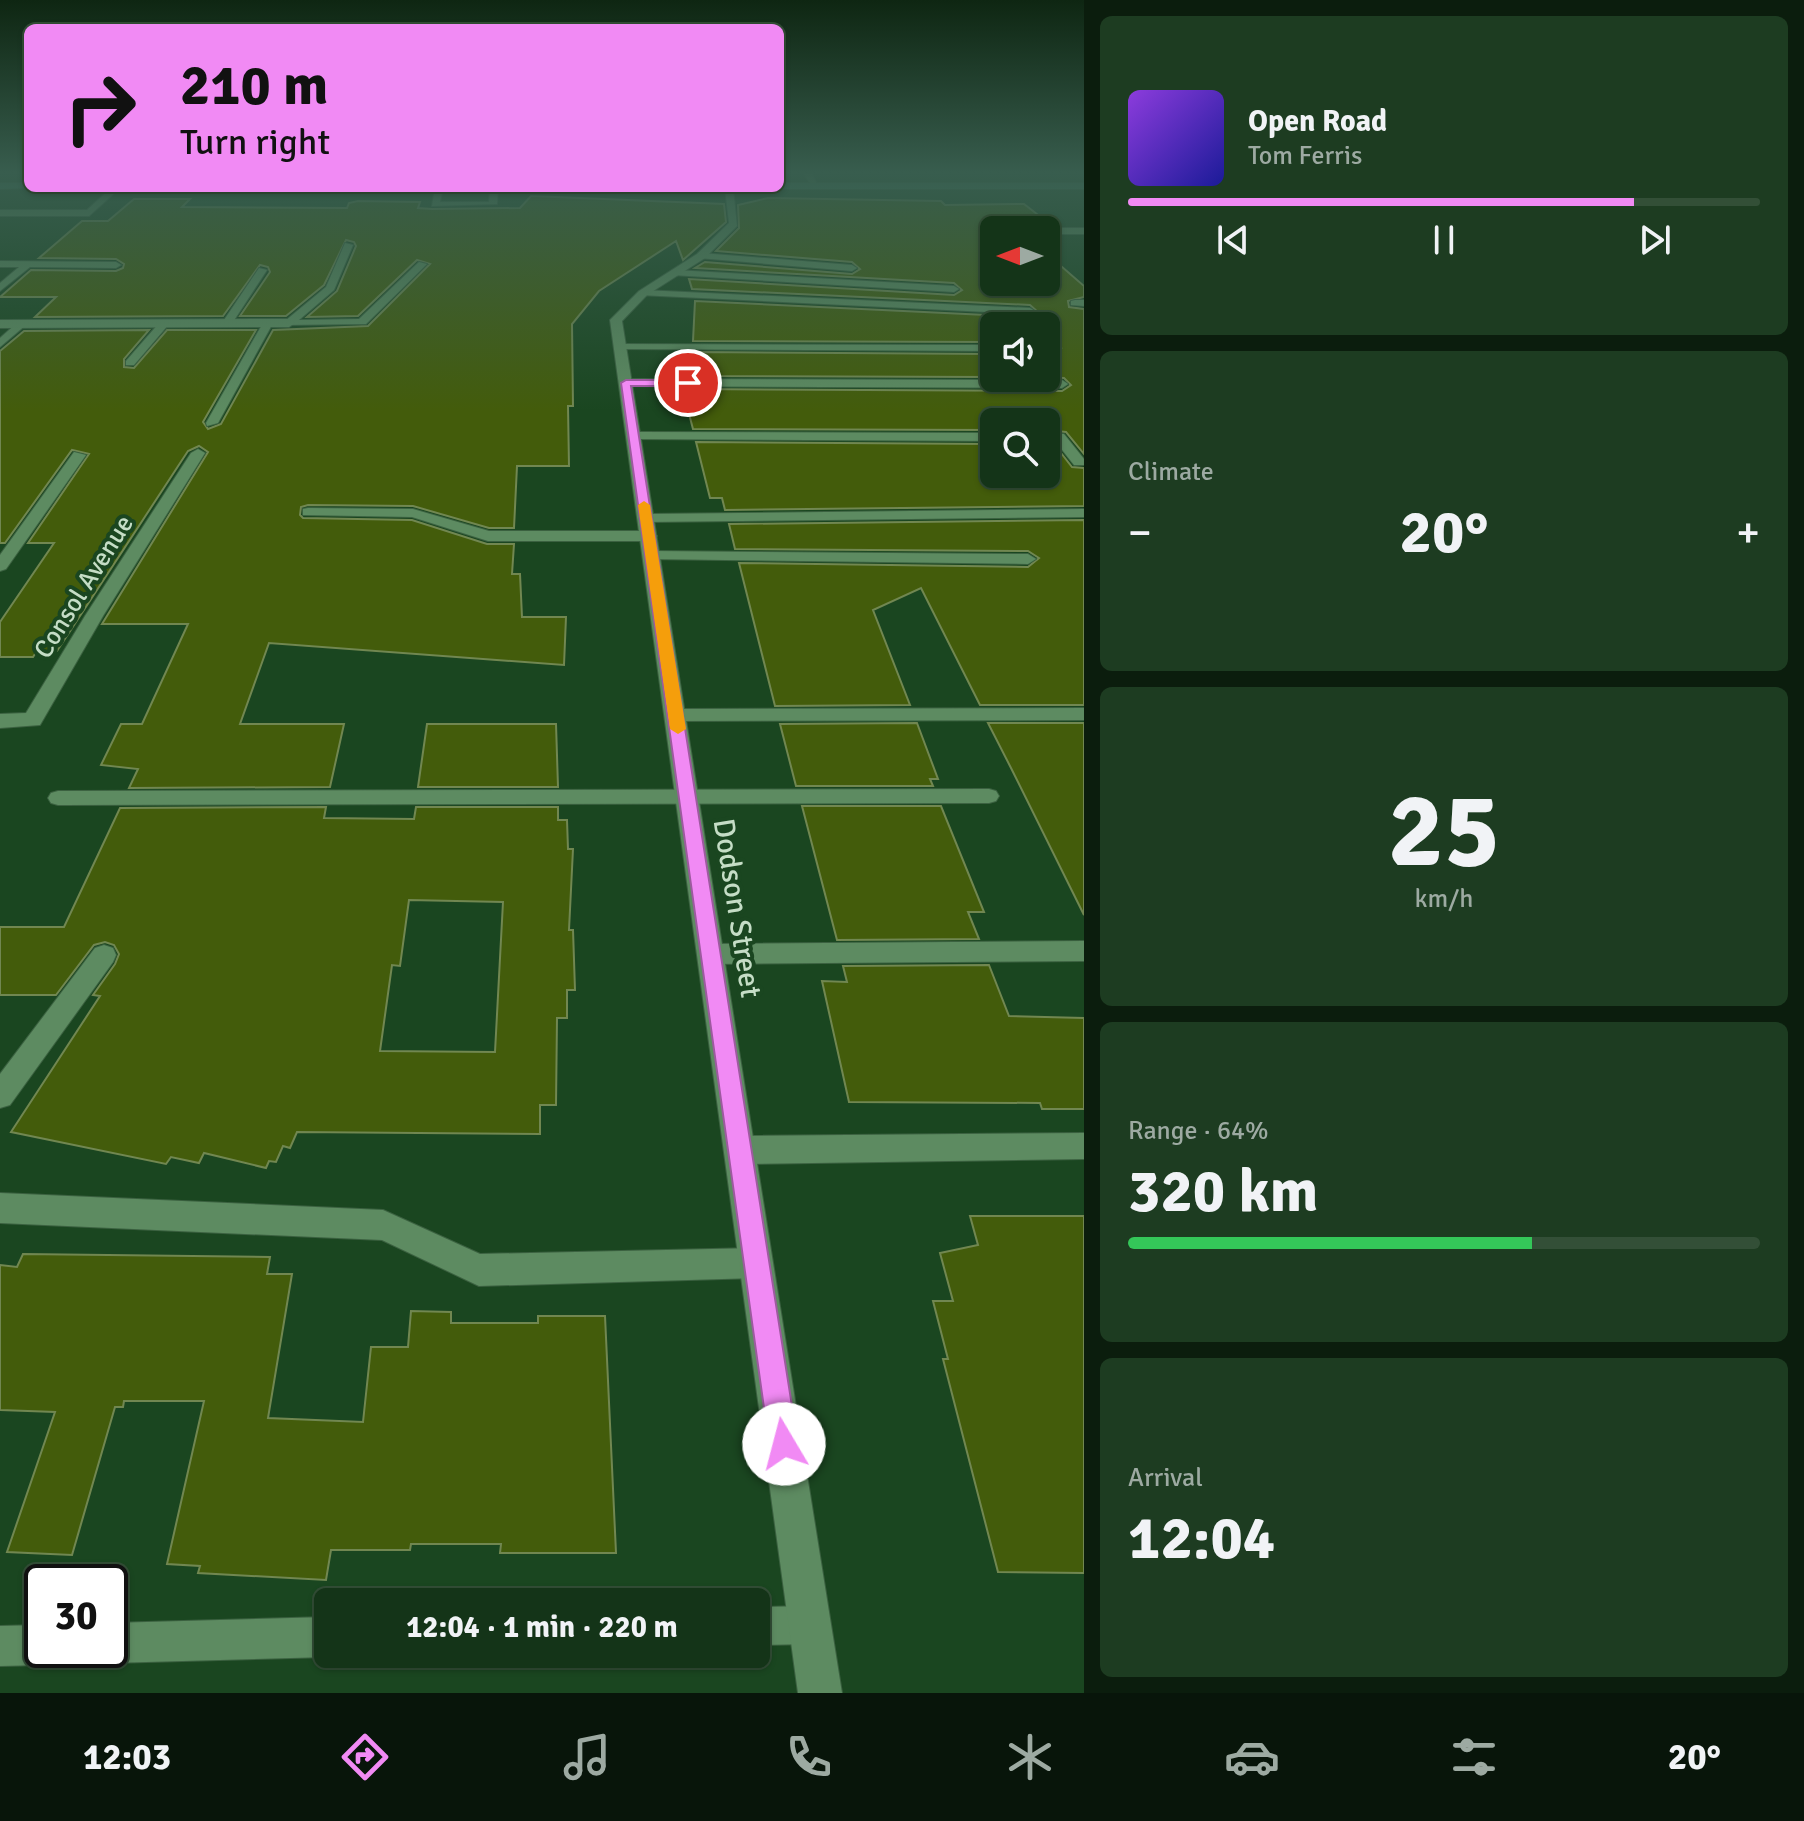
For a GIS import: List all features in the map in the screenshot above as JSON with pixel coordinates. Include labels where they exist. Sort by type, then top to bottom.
[{"type":"street","name":"Dodson Street","points":[[704,253],[643,293],[616,320],[820,1693]]},
{"type":"street","points":[[0,324],[289,323]]},
{"type":"street","name":"Consol Avenue","points":[[0,721],[33,720],[94,616],[198,453]]},
{"type":"lane","points":[[289,323],[330,288],[345,253]]},
{"type":"lane","points":[[701,256],[868,269]]},
{"type":"lane","points":[[0,264],[116,265]]},
{"type":"lane","points":[[0,288],[28,264]]},
{"type":"lane","points":[[289,323],[362,322],[422,264]]},
{"type":"lane","points":[[227,323],[262,270]]},
{"type":"lane","points":[[675,273],[954,289]]},
{"type":"lane","points":[[643,293],[1030,311]]},
{"type":"lane","points":[[212,423],[268,323]]},
{"type":"lane","points":[[0,344],[22,324]]},
{"type":"lane","points":[[130,363],[164,324]]},
{"type":"lane","points":[[620,347],[980,348]]},
{"type":"lane","points":[[626,383],[1062,384]]},
{"type":"lane","points":[[634,436],[980,437]]},
{"type":"lane","points":[[1060,438],[1079,462]]},
{"type":"lane","points":[[0,566],[79,455]]},
{"type":"lane","points":[[308,512],[413,513],[488,536],[649,537],[1028,559]]},
{"type":"lane","points":[[649,537],[1084,513]]},
{"type":"lane","points":[[676,715],[1084,714]]},
{"type":"lane","points":[[58,798],[989,796]]},
{"type":"lane","points":[[712,954],[1084,951]]},
{"type":"lane","points":[[0,1096],[104,955]]},
{"type":"lane","points":[[741,1150],[1084,1146]]},
{"type":"lane","points":[[0,1208],[383,1225],[479,1270],[757,1263]]},
{"type":"lane","points":[[770,1626],[811,1625]]},
{"type":"lane","points":[[128,1643],[314,1637]]},
{"type":"lane","points":[[0,1646],[24,1645]]},
{"type":"building","points":[[45,253],[340,253],[324,285],[286,316],[240,316],[270,272],[268,267],[260,265],[223,316],[35,317],[56,297],[0,297],[31,270],[116,271],[124,264],[116,259],[39,258]]},
{"type":"building","points":[[353,253],[658,253],[599,291],[572,324],[573,406],[568,406],[569,466],[517,466],[514,528],[489,528],[413,506],[301,507],[300,515],[303,518],[412,520],[487,544],[514,544],[512,574],[520,574],[522,617],[566,617],[564,665],[269,643],[240,724],[344,724],[330,787],[129,788],[138,769],[101,765],[121,724],[142,724],[188,624],[102,624],[208,452],[199,446],[188,451],[57,651],[37,651],[33,657],[0,657],[0,622],[54,543],[28,543],[89,454],[72,450],[5,543],[0,543],[0,351],[24,331],[149,330],[124,359],[124,367],[134,368],[167,330],[256,330],[203,422],[208,429],[221,424],[273,330],[368,326],[430,264],[417,260],[358,316],[307,317],[337,291]]},
{"type":"building","points":[[741,253],[980,253],[980,296],[1060,296],[1060,265],[1084,286],[1084,297],[1068,301],[1069,307],[1084,309],[1084,454],[1066,432],[1060,431],[1060,408],[980,408],[980,430],[693,429],[688,410],[694,410],[689,389],[1060,392],[1071,385],[1060,378],[1060,312],[1038,312],[1030,305],[692,289],[689,279],[954,295],[962,290],[954,283],[695,268],[705,262],[852,274],[860,269],[852,262]]},
{"type":"building","points":[[695,301],[980,315],[980,342],[693,341]]},
{"type":"building","points":[[693,352],[980,354],[980,377],[685,376],[682,362],[696,362]]},
{"type":"building","points":[[696,442],[980,444],[980,488],[1060,488],[1060,452],[1072,467],[1084,468],[1084,506],[725,510],[722,498],[710,498]]},
{"type":"building","points":[[1084,520],[1084,705],[980,705],[921,588],[873,610],[910,705],[775,706],[739,563],[1028,567],[1039,558],[1028,551],[735,549],[729,524]]},
{"type":"building","points":[[917,723],[938,779],[930,779],[933,786],[796,786],[780,724]]},
{"type":"building","points":[[988,723],[1084,723],[1084,915],[1011,768]]},
{"type":"building","points":[[427,724],[556,724],[558,787],[418,787]]},
{"type":"building","points":[[802,806],[941,806],[984,912],[968,912],[979,939],[837,940]]},
{"type":"building","points":[[326,807],[324,818],[414,819],[416,807],[558,807],[558,820],[567,820],[568,849],[573,849],[569,930],[573,930],[575,990],[567,990],[567,1018],[557,1018],[556,1105],[540,1105],[540,1134],[297,1132],[290,1148],[283,1146],[276,1162],[269,1161],[266,1168],[204,1153],[199,1163],[171,1157],[166,1164],[11,1132],[100,996],[93,995],[119,954],[114,945],[105,942],[94,945],[56,995],[0,995],[0,927],[64,927],[120,808]],"holes":[[[409,900],[503,902],[495,1052],[380,1051],[392,965],[400,966]]]},
{"type":"building","points":[[989,965],[1009,1016],[1084,1018],[1084,1109],[1042,1109],[1040,1103],[849,1102],[822,981],[847,982],[843,966]]},
{"type":"building","points":[[970,1216],[1084,1216],[1084,1573],[998,1572],[943,1359],[948,1359],[933,1301],[953,1301],[940,1253],[978,1245]]},
{"type":"building","points":[[23,1254],[270,1257],[267,1274],[292,1274],[268,1418],[363,1422],[371,1347],[408,1347],[411,1311],[451,1312],[451,1323],[538,1323],[538,1316],[605,1316],[616,1553],[500,1553],[501,1544],[411,1544],[410,1550],[331,1550],[326,1580],[198,1573],[200,1566],[167,1564],[204,1401],[124,1401],[123,1407],[115,1407],[72,1555],[7,1552],[55,1412],[0,1410],[0,1265],[17,1267]]},
{"type":"slow traffic","points":[[644,505],[678,729]]},
{"type":"route","points":[[688,383],[626,383],[784,1444]]}]
